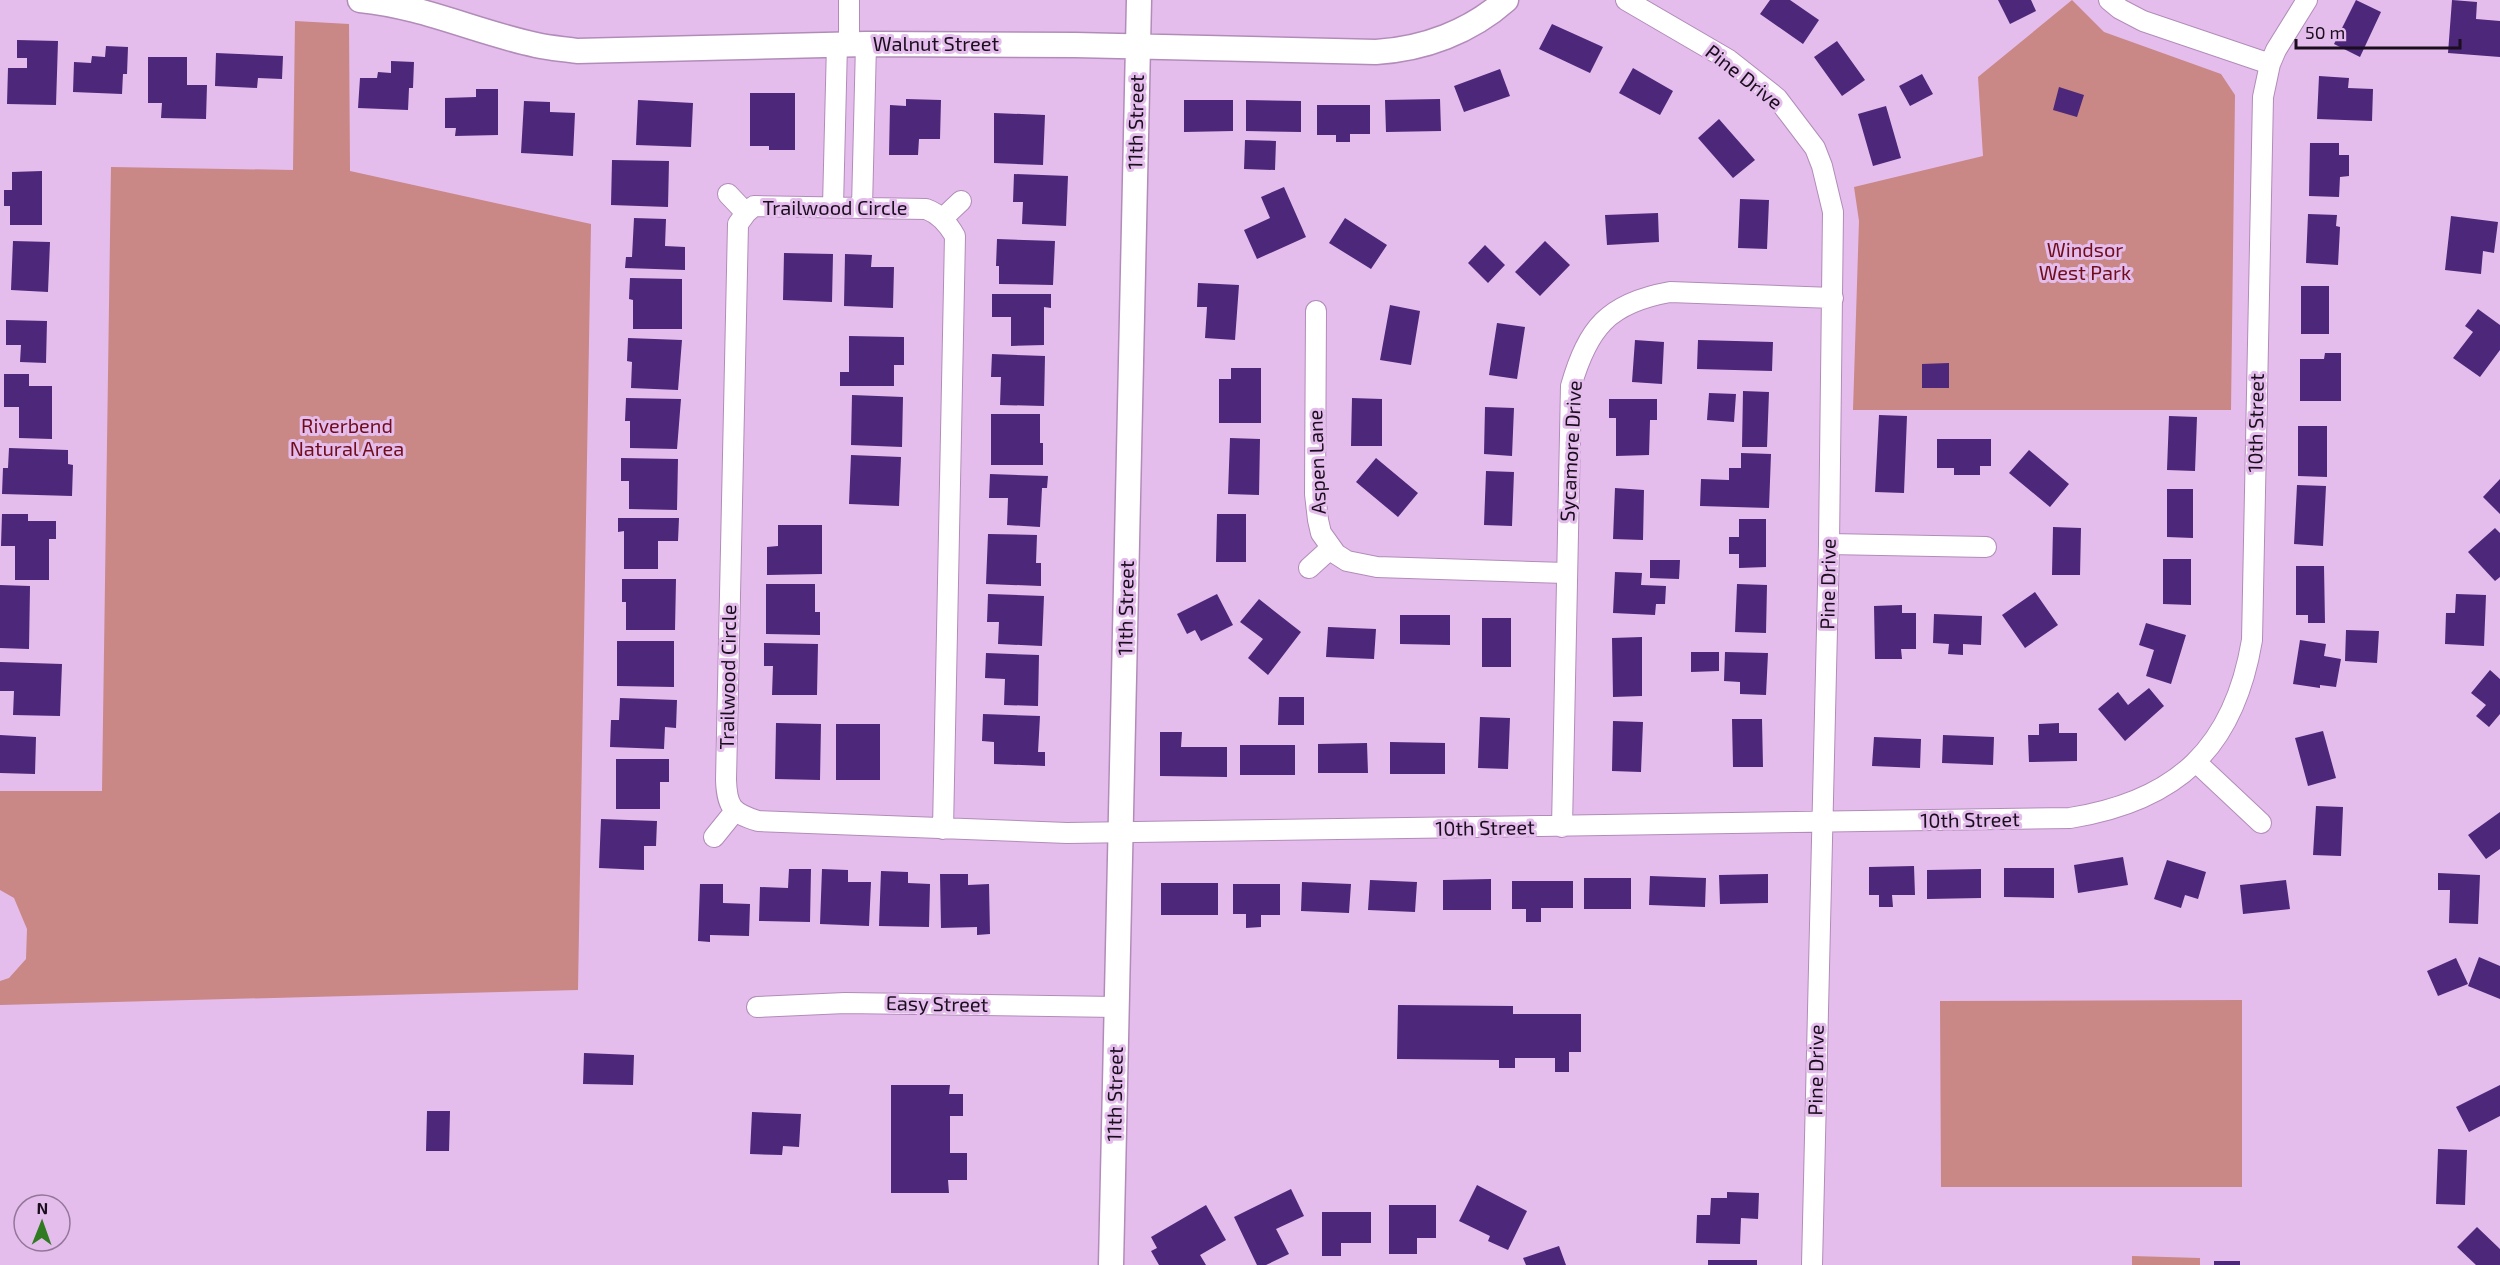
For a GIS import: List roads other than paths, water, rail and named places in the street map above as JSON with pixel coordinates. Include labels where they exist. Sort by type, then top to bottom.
[{"type":"street","name":"Walnut Street","points":[[360,0],[385,2],[535,45],[577,51],[851,44],[1397,51],[1426,44],[1458,32],[1481,20],[1506,0]]},
{"type":"street","points":[[849,0],[862,207]]},
{"type":"street","name":"11th Street","points":[[1111,1265],[1138,0]]},
{"type":"street","name":"Pine Drive","points":[[1626,0],[1728,60],[1777,98],[1815,148],[1833,212],[1829,544],[1812,1265]]},
{"type":"street","points":[[2109,0],[2120,9],[2143,21],[2270,64]]},
{"type":"street","name":"10th Street","points":[[944,829],[1121,833],[2070,818],[2095,814],[2145,796],[2167,784],[2196,762],[2220,734],[2247,669],[2252,640],[2263,97],[2270,64],[2276,50],[2307,0]]},
{"type":"street","points":[[833,206],[851,44]]},
{"type":"street","points":[[728,194],[746,213]]},
{"type":"street","points":[[714,837],[735,811],[758,821],[944,829],[956,243],[955,236],[942,219],[961,201]]},
{"type":"street","name":"Trailwood Circle","points":[[735,811],[727,801],[726,780],[738,224],[746,213],[760,205],[926,209],[942,219]]},
{"type":"street","name":"Sycamore Drive","points":[[1562,827],[1571,386],[1581,352],[1599,325],[1612,313],[1632,302],[1670,292],[1833,298]]},
{"type":"street","name":"Aspen Lane","points":[[1316,311],[1315,494],[1322,533],[1331,548]]},
{"type":"street","points":[[1829,544],[1986,547]]},
{"type":"street","points":[[1309,568],[1331,548],[1347,561],[1377,567],[1566,573]]},
{"type":"street","points":[[2196,762],[2261,823]]},
{"type":"street","name":"Easy Street","points":[[757,1007],[845,1003],[1117,1007]]},
{"type":"park label","name":"Windsor West Park","points":[[2085,262]]},
{"type":"park label","name":"Riverbend Natural Area","points":[[347,438]]}]
